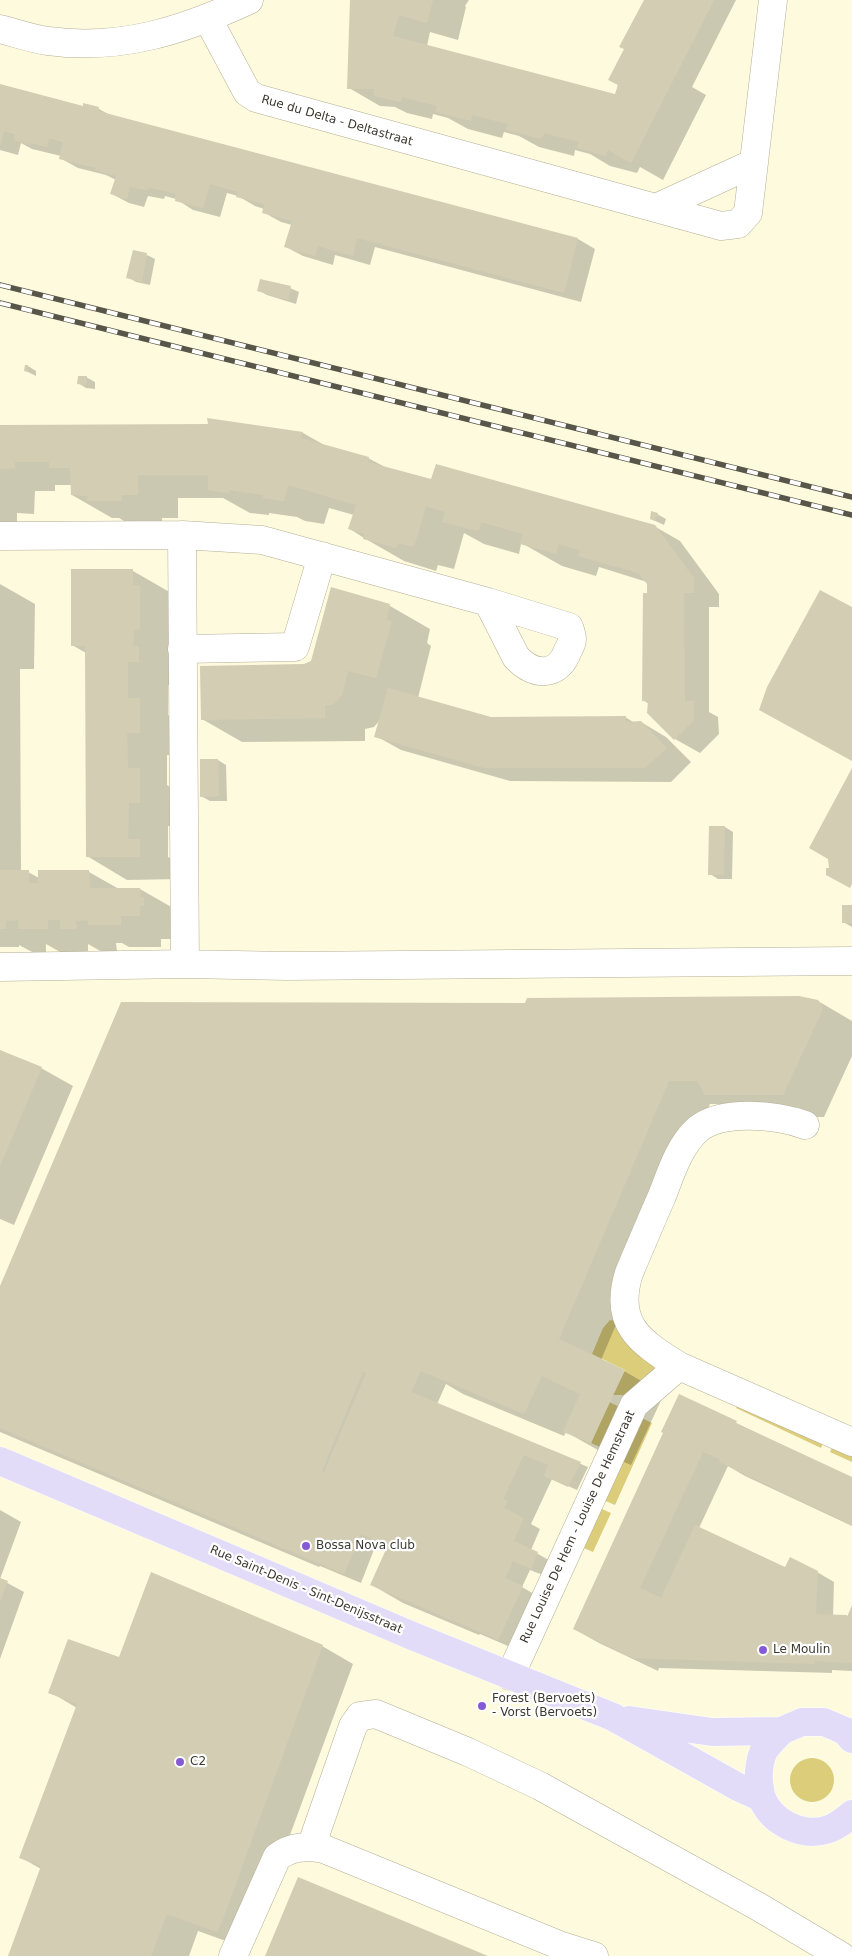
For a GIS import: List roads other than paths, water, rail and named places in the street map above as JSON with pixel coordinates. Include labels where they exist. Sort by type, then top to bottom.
[{"type":"main road","name":"Rue Saint-Denis - Sint-Denijsstraat","points":[[0,1461],[510,1676],[613,1717],[738,1787],[762,1798]]},
{"type":"main road","name":"Rue Saint-Denis - Sint-Denijsstraat","points":[[613,1717],[712,1732],[781,1731],[802,1722],[824,1722],[845,1731],[852,1739]]},
{"type":"main road","name":"Rue Saint-Denis - Sint-Denijsstraat","points":[[781,1731],[765,1750],[758,1773],[762,1798],[770,1811],[781,1821],[794,1828],[810,1832],[848,1826]]},
{"type":"street","points":[[0,29],[47,41],[82,44],[124,42],[165,34],[208,19],[249,0]]},
{"type":"street","name":"Rue du Delta - Deltastraat","points":[[208,19],[246,92],[256,98],[721,226],[738,224],[748,213],[773,0]]},
{"type":"street","points":[[656,208],[754,163]]},
{"type":"street","points":[[0,536],[182,534],[262,540],[488,602]]},
{"type":"street","points":[[182,534],[185,964]]},
{"type":"street","points":[[182,648],[295,647],[322,556]]},
{"type":"street","points":[[0,967],[185,964],[287,966],[852,961]]},
{"type":"street","points":[[805,1125],[769,1116],[746,1116],[710,1122],[698,1129],[680,1153],[629,1273],[624,1288],[623,1307],[639,1338],[679,1366],[852,1442]]},
{"type":"street","name":"Rue Louise De Hem - Louise De Hemstraat","points":[[510,1676],[634,1405],[679,1366]]},
{"type":"street","points":[[311,1847],[353,1726],[360,1716],[376,1714],[468,1752],[540,1786],[758,1907],[841,1956]]},
{"type":"street","points":[[233,1956],[277,1857],[286,1850],[298,1847],[311,1847],[333,1853],[559,1946],[594,1956]]},
{"type":"railway","points":[[0,285],[852,497]]},
{"type":"railway","points":[[0,303],[852,515]]},
{"type":"place","name":"Bossa Nova club","points":[[306,1546]]},
{"type":"place","name":"Le Moulin","points":[[763,1650]]},
{"type":"place","name":"Forest (Bervoets) - Vorst (Bervoets)","points":[[482,1706]]},
{"type":"place","name":"C2","points":[[180,1762]]}]
